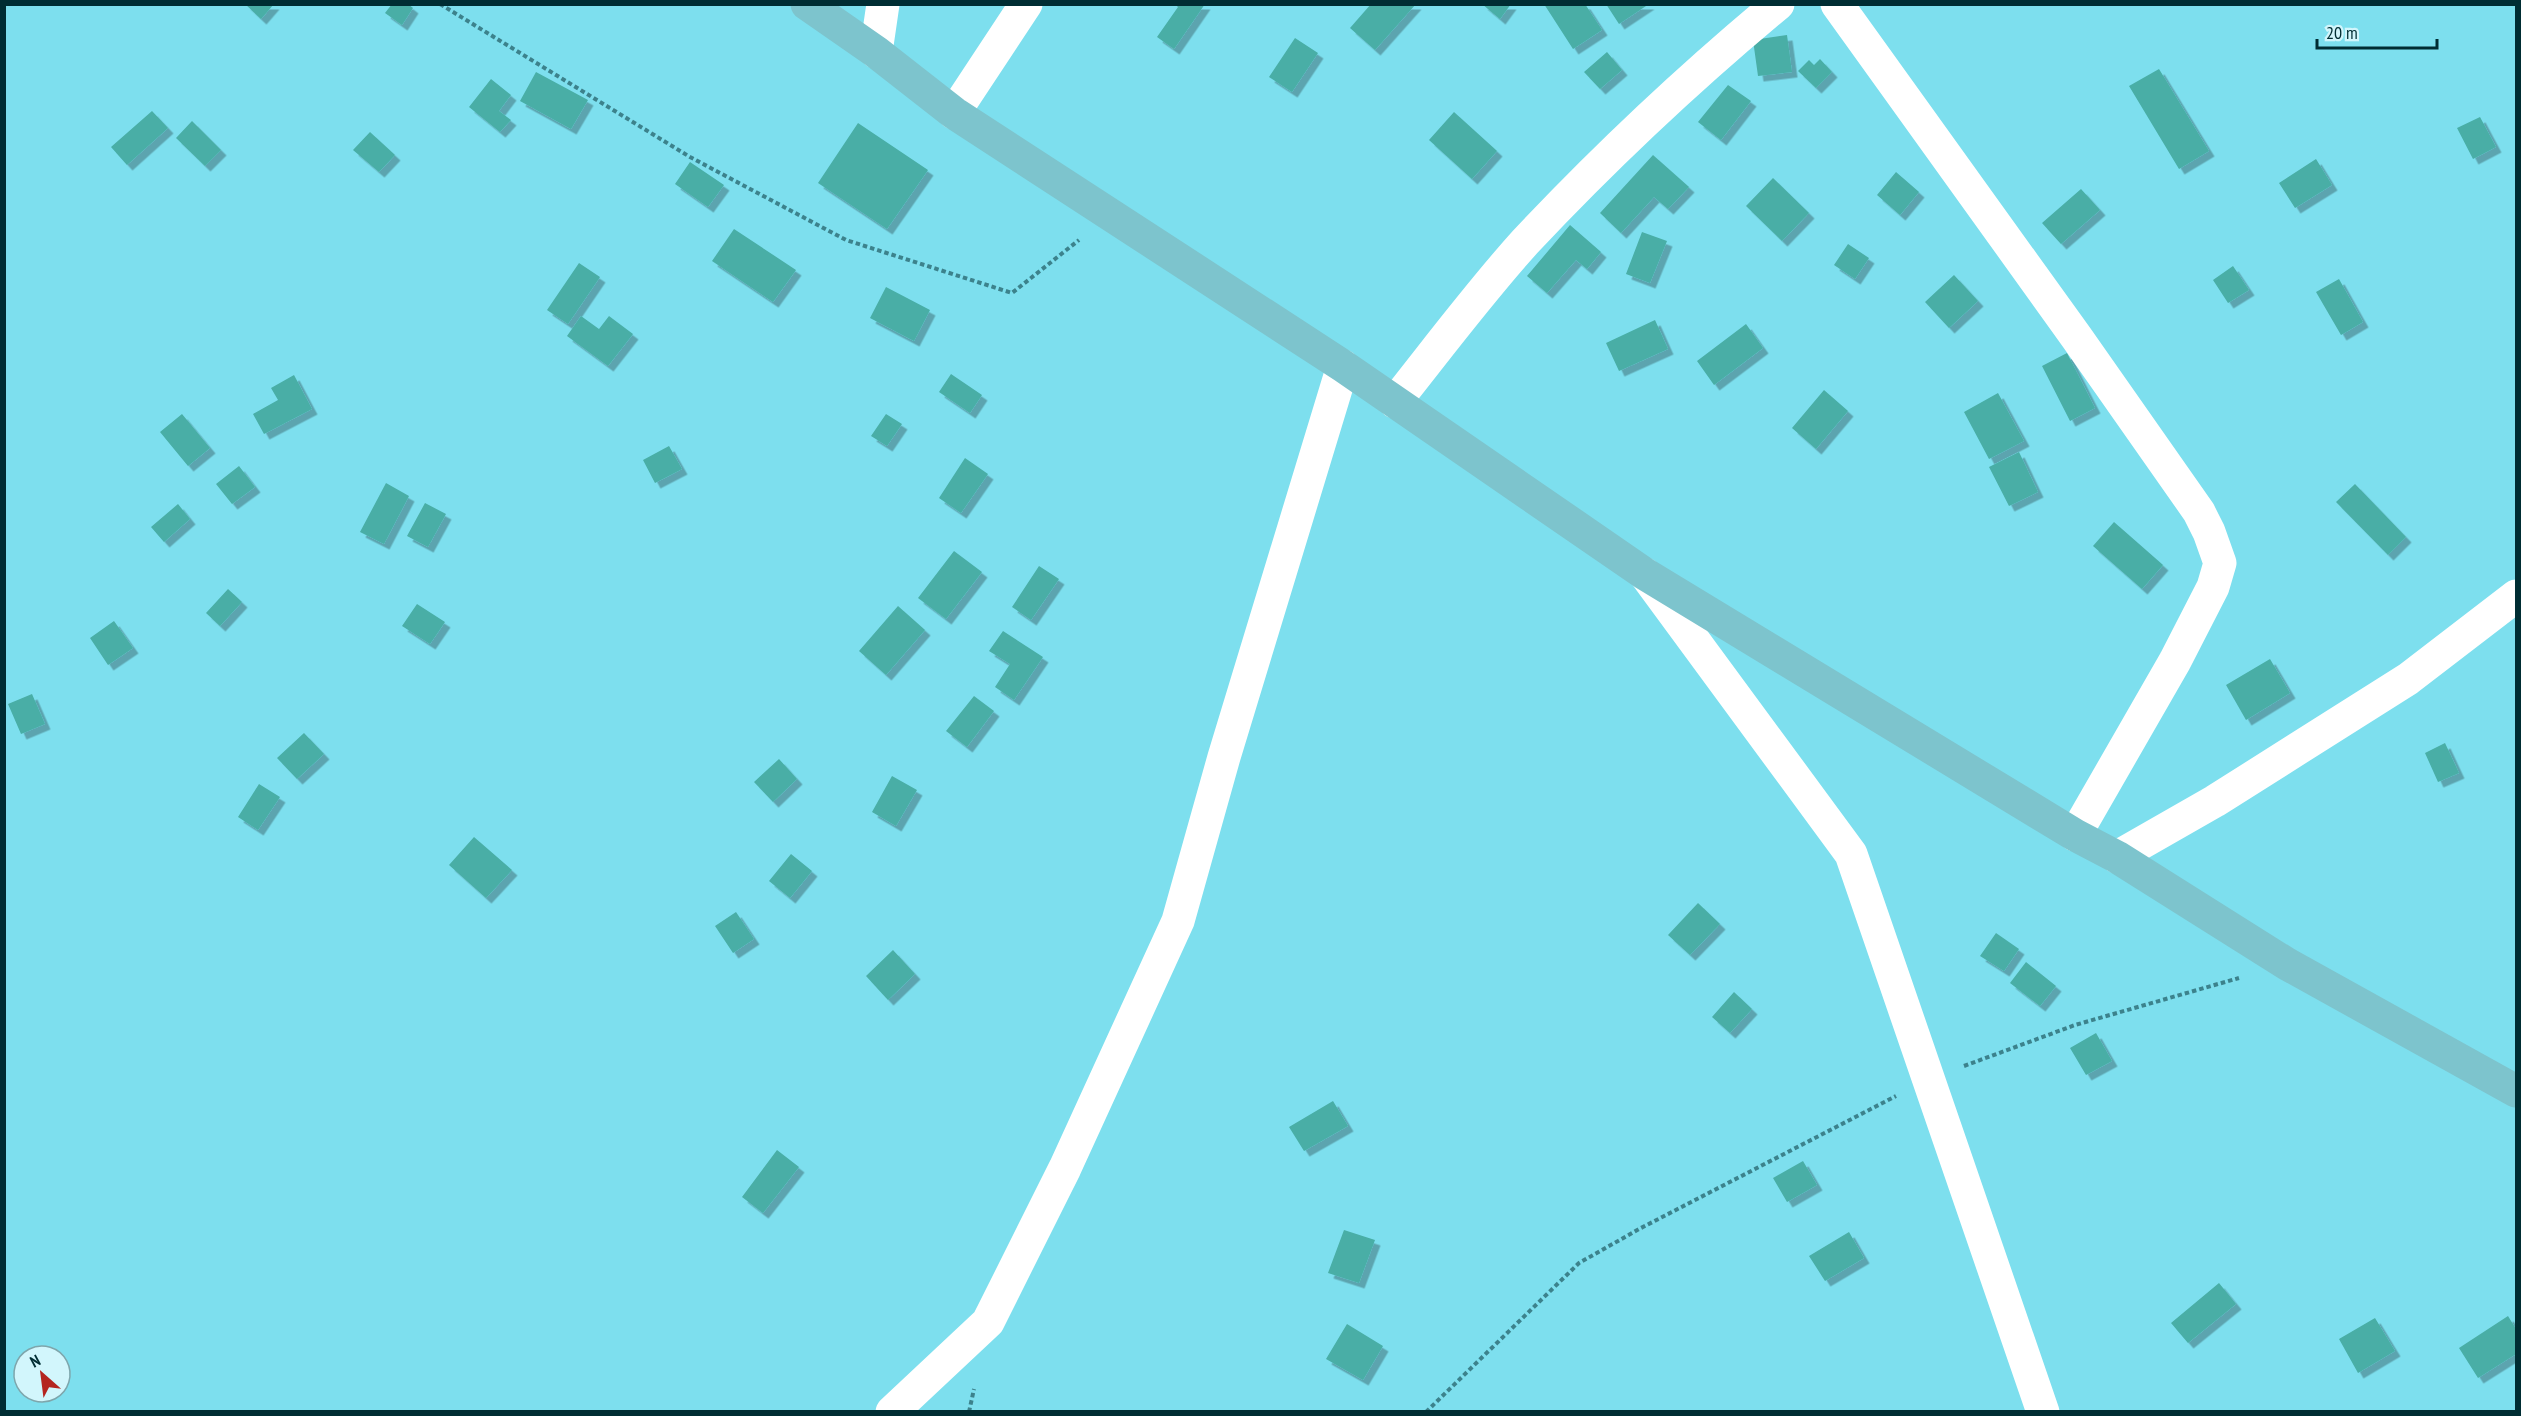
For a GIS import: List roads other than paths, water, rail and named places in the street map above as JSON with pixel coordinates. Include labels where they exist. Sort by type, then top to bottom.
[{"type":"main road","points":[[807,4],[876,52],[954,113],[1343,366],[1645,573],[2075,835],[2117,857],[2287,964],[2517,1090]]},
{"type":"street","points":[[876,52],[883,4]]},
{"type":"street","points":[[954,113],[1026,4]]},
{"type":"street","points":[[1395,402],[1459,320],[1524,243],[1715,56],[1778,4]]},
{"type":"street","points":[[1837,4],[2199,512],[2220,563],[2212,587],[2175,661],[2075,835]]},
{"type":"street","points":[[892,1412],[988,1322],[1065,1168],[1178,921],[1224,757],[1343,366]]},
{"type":"street","points":[[1645,573],[1851,854],[2043,1412]]},
{"type":"street","points":[[2117,857],[2215,801],[2408,679],[2517,596]]}]
